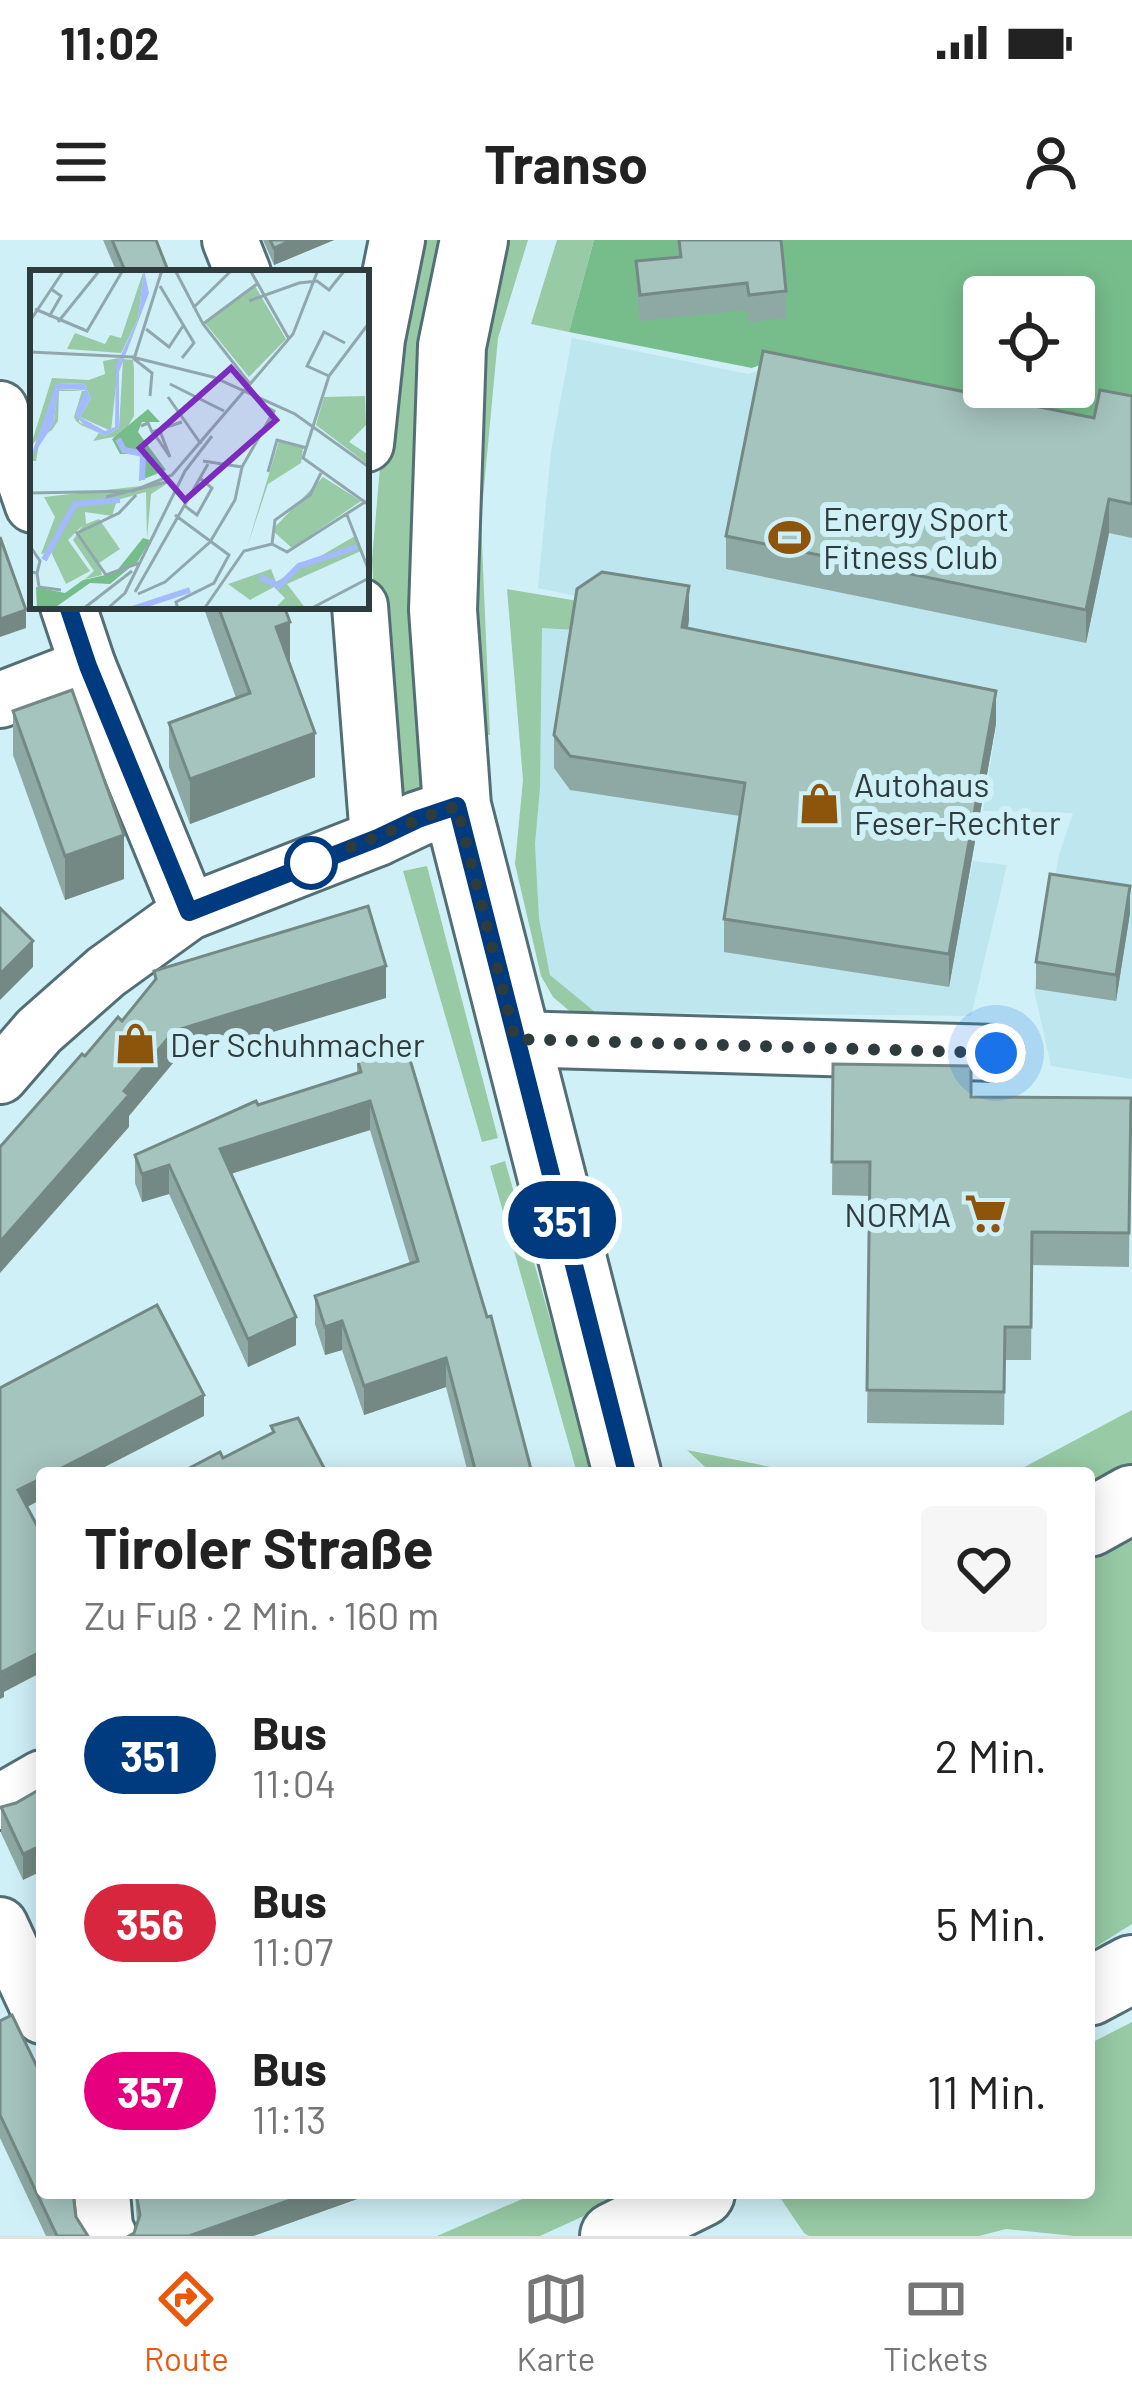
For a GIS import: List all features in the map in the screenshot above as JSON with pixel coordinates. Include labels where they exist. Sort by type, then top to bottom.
[{"type":"main road","points":[[474,240],[452,346],[442,610],[457,806],[624,1467]]},
{"type":"main road","points":[[1095,1520],[1132,1499]]},
{"type":"main road","points":[[1095,1989],[1132,1969]]},
{"type":"main road","points":[[614,2236],[689,2199]]},
{"type":"main road","points":[[722,2199],[726,2236]]},
{"type":"street","points":[[230,240],[242,270]]},
{"type":"street","points":[[369,415],[377,339],[397,240]]},
{"type":"street","points":[[0,409],[30,496]]},
{"type":"street","points":[[69,609],[189,912]]},
{"type":"street","points":[[359,609],[378,838]]},
{"type":"street","points":[[0,700],[88,666]]},
{"type":"street","points":[[0,1076],[39,1031],[106,972],[189,912],[457,806]]},
{"type":"street","points":[[515,1039],[996,1053]]},
{"type":"street","points":[[0,1802],[36,1781]]},
{"type":"street","points":[[0,1925],[36,2003]]},
{"type":"street","points":[[103,2199],[109,2236]]},
{"type":"shaded area","points":[[572,338],[748,374],[778,364],[1081,440],[1132,421],[1132,1079],[1051,1066],[1034,990],[1059,855],[1073,813],[983,811],[997,722],[685,660],[689,619],[538,588],[551,451]]},
{"type":"shaded area","points":[[542,627],[576,630],[745,816],[724,951],[948,987],[973,861],[1007,865],[971,1016],[595,1012],[550,975],[539,918],[535,844]]},
{"type":"green space","points":[[409,240],[445,240],[423,789],[400,802],[380,706],[372,560],[384,421]]},
{"type":"green space","points":[[493,240],[528,240],[498,338],[481,519],[490,735],[479,734],[466,522]]},
{"type":"green space","points":[[557,240],[594,240],[569,332],[531,324]]},
{"type":"green space","points":[[594,240],[1132,240],[1132,416],[1100,411],[1080,436],[976,408],[1095,408],[1095,276],[963,276],[963,404],[784,356],[752,368],[569,332]]},
{"type":"green space","points":[[507,589],[602,605],[576,630],[542,628],[535,844],[539,918],[550,975],[595,1012],[579,1019],[553,997],[541,976],[515,864],[523,780]]},
{"type":"green space","points":[[427,866],[498,1138],[482,1142],[403,871]]},
{"type":"green space","points":[[505,1161],[592,1467],[575,1467],[490,1166]]},
{"type":"green space","points":[[1132,1410],[1132,1468],[1095,1492],[1095,1467],[1024,1467]]},
{"type":"green space","points":[[687,1450],[771,1467],[706,1467]]},
{"type":"green space","points":[[1132,1528],[1132,1924],[1095,1947],[1095,1548]]},
{"type":"green space","points":[[1132,2022],[1132,2236],[1006,2229],[979,2236],[809,2236],[781,2199],[1095,2199],[1095,2041]]},
{"type":"green space","points":[[522,2199],[621,2199],[540,2236],[437,2236]]},
{"type":"building","points":[[112,240],[156,240],[168,270],[125,270]]},
{"type":"building","points":[[679,240],[781,240],[786,291],[749,295],[747,283],[640,295],[636,261],[681,257]]},
{"type":"building","points":[[763,351],[963,391],[963,408],[1045,408],[1094,418],[1100,390],[1132,396],[1132,504],[1109,499],[1086,610],[726,536]]},
{"type":"building","points":[[0,537],[26,610],[0,619]]},
{"type":"building","name":"Autohaus Feser-Rechter","points":[[602,572],[689,586],[682,627],[996,691],[949,954],[724,919],[745,783],[570,756],[554,735],[577,589]]},
{"type":"building","points":[[219,609],[285,609],[290,622],[276,627],[315,733],[190,779],[169,723],[250,693]]},
{"type":"building","points":[[72,690],[124,835],[65,856],[13,711]]},
{"type":"building","points":[[1050,874],[1130,886],[1116,975],[1036,962]]},
{"type":"building","points":[[368,906],[386,966],[174,1031],[124,1091],[129,1095],[0,1242],[0,1147],[82,1054],[118,1017],[122,1021],[156,979],[154,971]]},
{"type":"building","points":[[0,908],[33,941],[0,974]]},
{"type":"building","points":[[405,1043],[487,1317],[491,1316],[530,1467],[474,1467],[446,1358],[364,1386],[342,1321],[325,1327],[315,1296],[418,1261],[370,1101],[220,1149],[296,1317],[248,1339],[169,1165],[142,1174],[135,1155],[256,1101],[258,1105],[361,1072],[357,1058]]},
{"type":"building","points":[[833,1064],[971,1066],[971,1097],[1131,1098],[1129,1233],[1032,1232],[1031,1327],[1005,1327],[1004,1392],[867,1390],[870,1162],[832,1162]]},
{"type":"building","points":[[157,1305],[204,1395],[64,1467],[36,1467],[36,1481],[18,1490],[36,1524],[36,1654],[2,1672],[0,1678],[0,1388]]},
{"type":"building","points":[[298,1418],[323,1467],[191,1467],[220,1452],[223,1458],[274,1432],[271,1426]]},
{"type":"building","points":[[36,1791],[36,1848],[23,1854],[1,1807]]},
{"type":"building","points":[[12,2015],[36,2065],[36,2191],[0,2115],[0,2021]]},
{"type":"building","points":[[40,2199],[74,2199],[76,2217],[88,2236],[57,2236]]},
{"type":"building","points":[[137,2199],[293,2199],[189,2236],[129,2236],[140,2215]]},
{"type":"bus line","name":"351","points":[[69,609],[189,912],[457,806],[625,1467]]},
{"type":"place","name":"Energy Sport Fitness Club","points":[[789,537]]},
{"type":"place","name":"Autohaus Feser-Rechter","points":[[820,803]]},
{"type":"place","name":"Der Schuhmacher","points":[[136,1044]]},
{"type":"place","name":"NORMA","points":[[985,1214]]},
{"type":"route","points":[[311,863],[457,806],[515,1039],[996,1053]]}]
